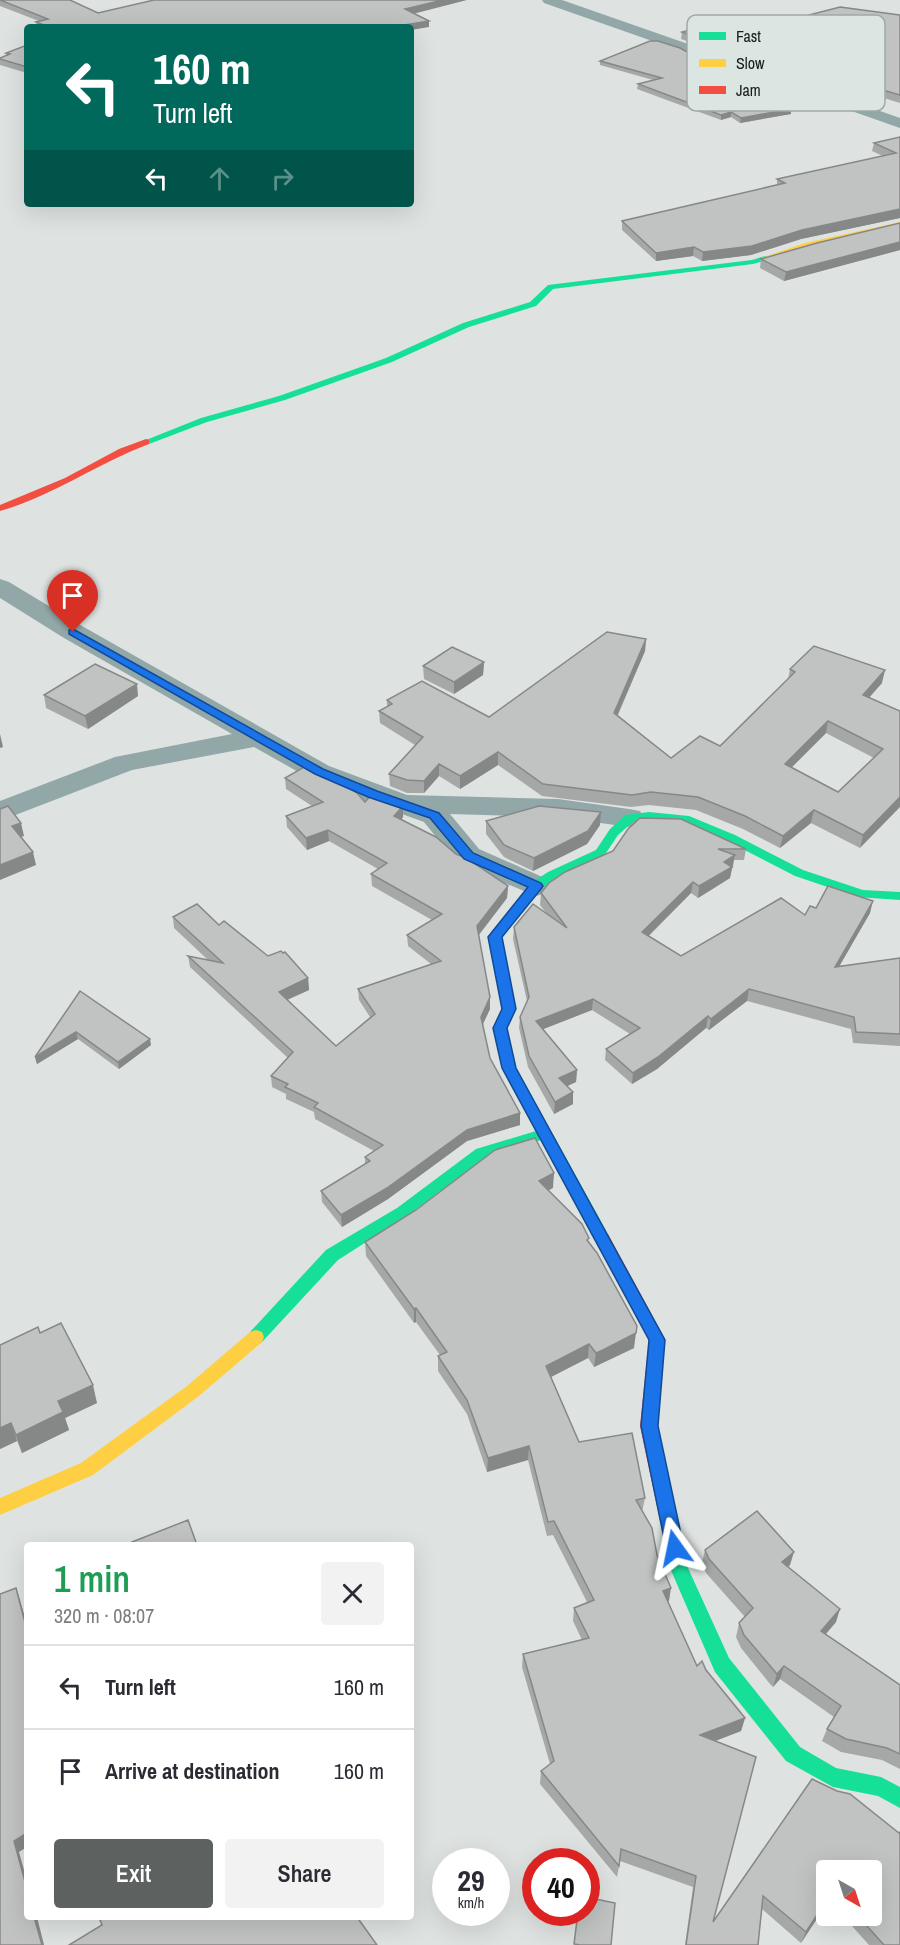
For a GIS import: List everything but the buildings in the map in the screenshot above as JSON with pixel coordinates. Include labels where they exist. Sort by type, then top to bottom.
[{"type":"street","points":[[549,0],[687,48]]},
{"type":"street","points":[[866,111],[900,123]]},
{"type":"street","points":[[0,508],[68,480],[122,452],[204,420],[282,398],[389,360],[466,325],[533,304],[551,287],[753,262],[808,245],[900,224]]},
{"type":"street","points":[[0,587],[73,632],[319,772],[373,794],[435,815],[468,856],[536,886]]},
{"type":"street","points":[[0,812],[125,764],[256,738]]},
{"type":"street","points":[[373,794],[402,802],[558,808],[629,818],[649,816],[685,819],[731,838],[799,873],[862,894],[900,896]]},
{"type":"street","points":[[629,818],[614,832],[600,853],[552,875],[536,886],[495,937],[509,1009],[500,1028],[509,1068],[657,1340],[649,1426],[679,1568],[722,1665],[793,1754],[833,1778],[881,1787],[900,1798]]},
{"type":"street","points":[[0,1507],[87,1468],[193,1391],[266,1328],[332,1255],[402,1212],[481,1153],[543,1134]]},
{"type":"traffic: fast","points":[[146,442],[204,420],[282,398],[389,360],[466,325],[533,304],[551,287],[753,262],[765,258]]},
{"type":"traffic: fast","points":[[602,1238],[509,1068],[500,1028],[509,1009],[495,937],[536,886],[552,875],[600,853],[614,832],[629,818],[649,816],[685,819],[731,838],[799,873],[862,894],[900,896]]},
{"type":"traffic: fast","points":[[256,1337],[332,1255],[402,1212],[481,1153],[543,1134]]},
{"type":"traffic: fast","points":[[672,1535],[679,1568],[722,1665],[793,1754],[833,1777],[881,1787],[900,1798]]},
{"type":"traffic: slow","points":[[765,258],[808,245],[900,224]]},
{"type":"traffic: slow","points":[[0,1507],[87,1469],[193,1391],[256,1337]]},
{"type":"traffic: jam","points":[[0,508],[68,480],[122,451],[146,442]]},
{"type":"traffic: jam","points":[[602,1238],[657,1339],[649,1426],[672,1535]]},
{"type":"route","points":[[73,632],[319,772],[373,794],[435,815],[468,856],[536,886],[495,937],[509,1009],[500,1028],[509,1068],[657,1340],[649,1426],[675,1548]]}]
